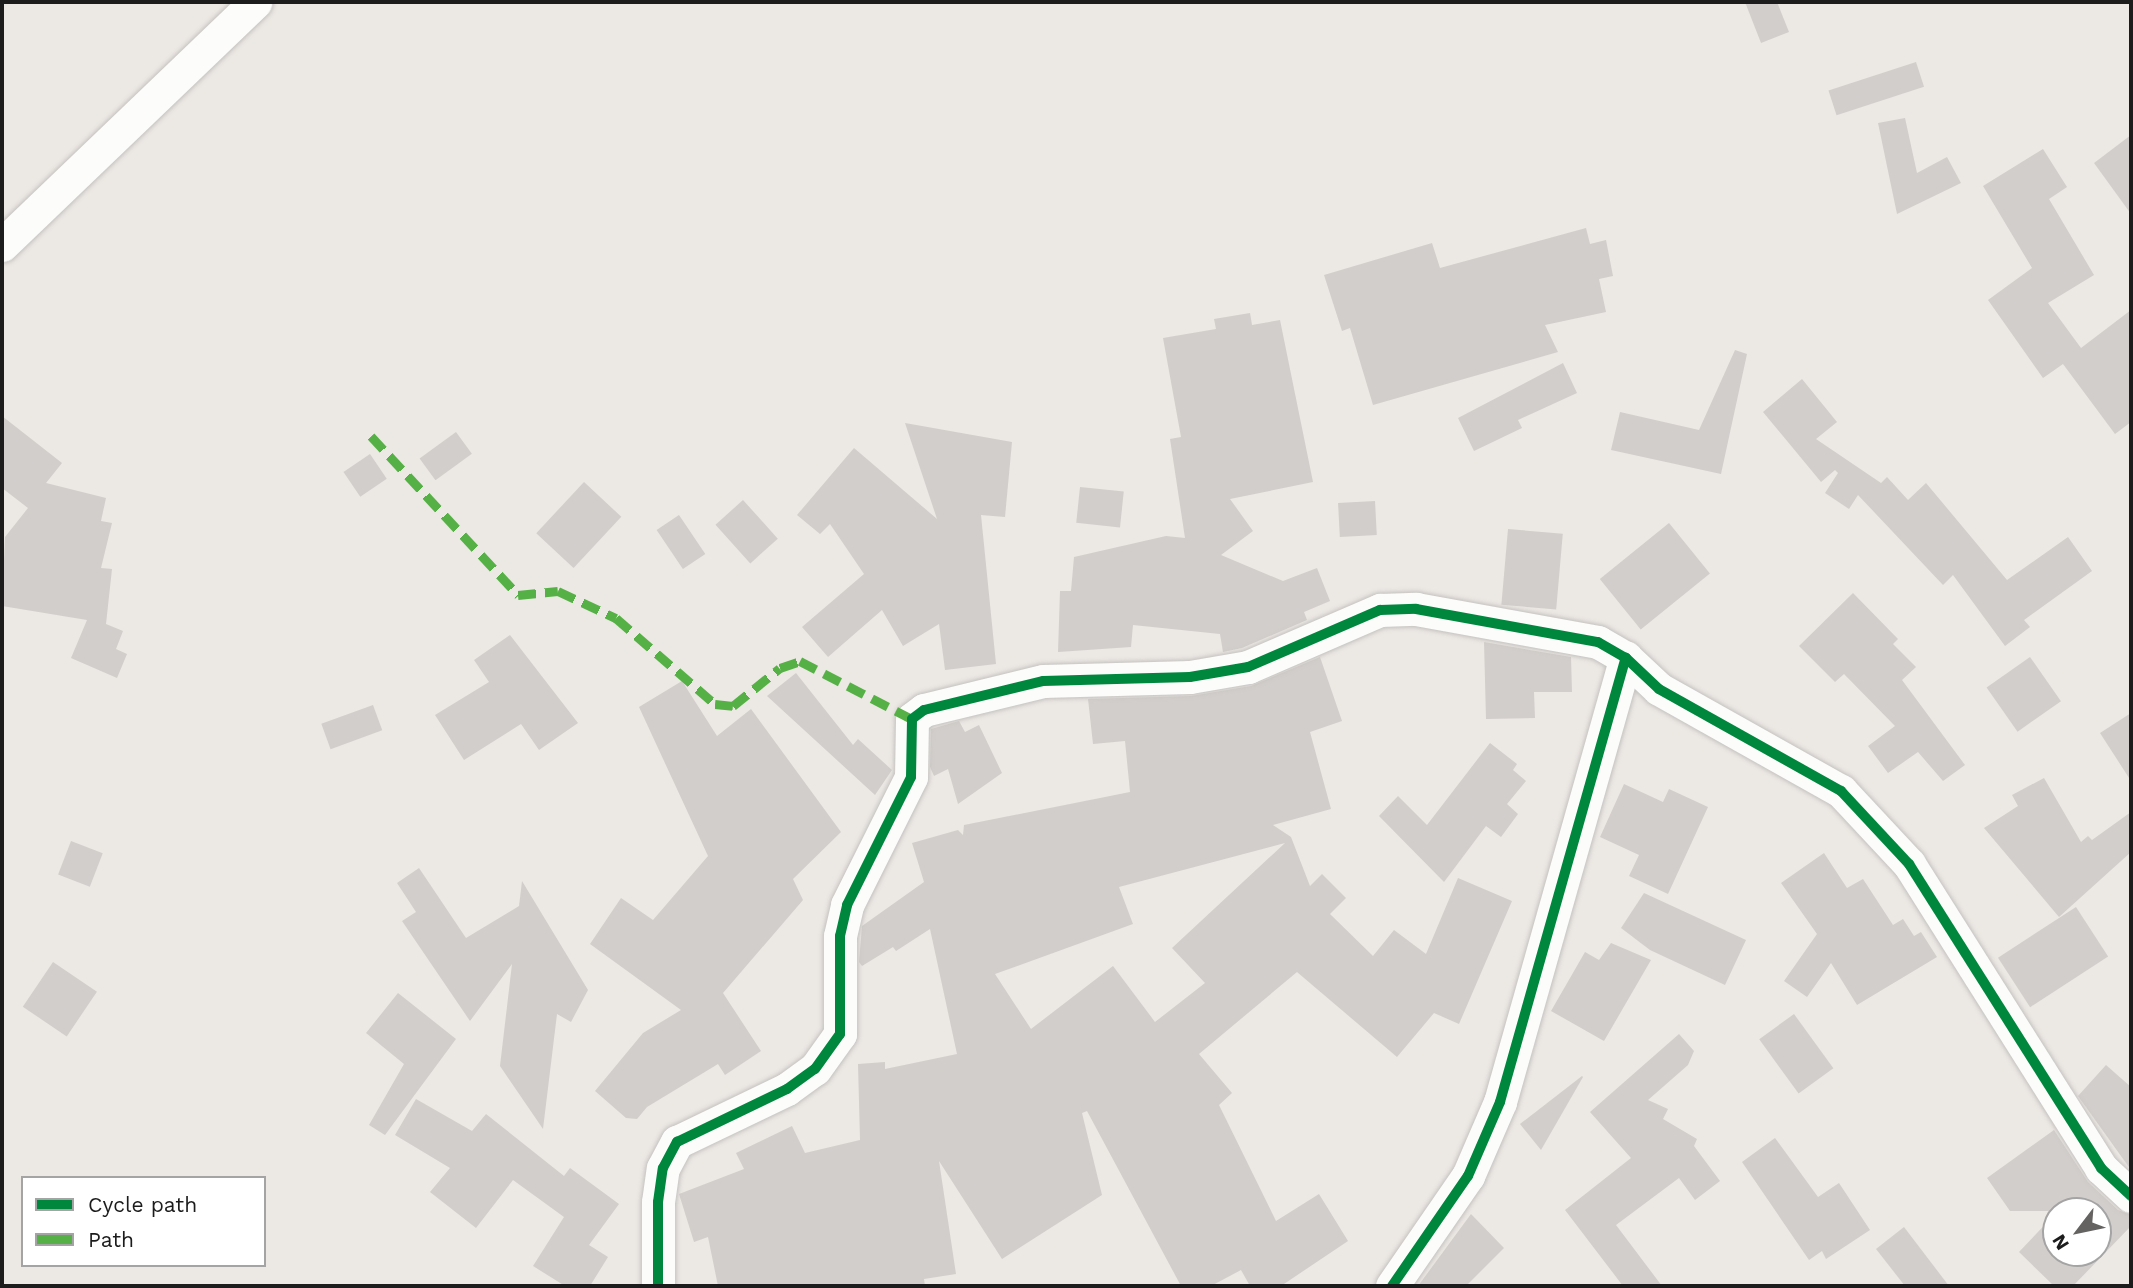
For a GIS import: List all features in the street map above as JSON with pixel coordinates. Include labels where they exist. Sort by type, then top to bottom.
[{"type":"street","points":[[2,245],[255,2]]},
{"type":"street","points":[[658,1286],[658,1202],[663,1168],[677,1142],[787,1089],[815,1069],[840,1034],[840,936],[848,905],[902,801],[912,766],[908,734],[912,719],[924,710],[1043,681],[1190,677],[1248,667],[1380,610],[1416,609],[1586,640],[1626,658],[1659,689],[1791,761],[1849,800],[1909,864],[2101,1168],[2131,1196]]},
{"type":"street","points":[[1392,1286],[1468,1176],[1500,1102],[1626,658]]},
{"type":"building","points":[[1745,2],[1777,2],[1789,32],[1761,43]]},
{"type":"building","points":[[1916,62],[1924,87],[1837,115],[1829,90]]},
{"type":"building","points":[[1905,118],[1917,173],[1947,157],[1961,183],[1897,214],[1878,123]]},
{"type":"building","points":[[2131,135],[2131,214],[2094,163]]},
{"type":"building","points":[[2043,149],[2067,187],[2049,199],[2094,275],[2048,303],[2081,348],[2131,310],[2131,422],[2115,434],[2063,364],[2043,378],[1988,300],[2032,268],[1983,186]]},
{"type":"building","points":[[1586,228],[1590,244],[1606,240],[1613,276],[1599,279],[1606,312],[1545,325],[1558,352],[1373,405],[1350,328],[1342,331],[1324,275],[1432,243],[1440,268]]},
{"type":"building","points":[[1250,313],[1252,325],[1280,320],[1313,482],[1230,499],[1253,531],[1221,555],[1283,581],[1317,568],[1330,601],[1304,612],[1307,620],[1242,648],[1223,652],[1220,634],[1133,625],[1131,647],[1058,652],[1060,591],[1071,591],[1074,557],[1166,536],[1185,538],[1170,439],[1181,437],[1163,338],[1216,329],[1214,319]]},
{"type":"building","points":[[1735,350],[1747,354],[1721,474],[1611,450],[1620,412],[1699,430]]},
{"type":"building","points":[[1563,363],[1577,393],[1518,420],[1522,428],[1474,451],[1458,418]]},
{"type":"building","points":[[1802,379],[1837,422],[1816,439],[1881,483],[1887,477],[1908,500],[1926,483],[2007,580],[2068,537],[2092,571],[2024,620],[2030,627],[2005,646],[1953,575],[1943,585],[1858,495],[1849,509],[1825,493],[1838,473],[1835,470],[1821,482],[1763,412]]},
{"type":"building","points":[[2,416],[62,463],[46,483],[106,498],[101,521],[112,523],[101,568],[112,569],[106,624],[123,631],[116,649],[127,654],[117,678],[71,658],[87,620],[2,606],[5,537],[28,508],[2,488]]},
{"type":"building","points":[[905,423],[1012,442],[1005,517],[981,515],[996,664],[945,670],[939,624],[903,646],[882,610],[828,657],[802,627],[864,574],[830,524],[820,534],[797,515],[854,448],[937,519]]},
{"type":"building","points":[[456,432],[472,454],[435,480],[420,458]]},
{"type":"building","points":[[370,454],[387,479],[360,497],[343,472]]},
{"type":"building","points":[[584,482],[621,517],[574,568],[536,533]]},
{"type":"building","points":[[1080,487],[1124,492],[1120,527],[1076,523]]},
{"type":"building","points":[[743,500],[778,539],[750,563],[716,525]]},
{"type":"building","points":[[1375,501],[1377,535],[1340,537],[1338,503]]},
{"type":"building","points":[[679,515],[705,554],[683,569],[657,530]]},
{"type":"building","points":[[1669,523],[1710,574],[1641,630],[1600,579]]},
{"type":"building","points":[[1508,529],[1563,534],[1556,610],[1501,605]]},
{"type":"building","points":[[1853,593],[1898,639],[1893,644],[1916,667],[1902,680],[1965,765],[1943,781],[1918,752],[1888,773],[1868,746],[1895,726],[1844,674],[1835,682],[1799,646]]},
{"type":"building","points":[[510,635],[578,723],[539,750],[521,724],[464,760],[435,715],[489,682],[474,660]]},
{"type":"building","points":[[1484,642],[1571,657],[1572,692],[1534,692],[1535,718],[1486,719]]},
{"type":"building","points":[[1320,657],[1342,721],[1310,732],[1331,809],[1273,825],[1291,837],[1310,886],[1322,874],[1346,898],[1330,914],[1373,956],[1394,930],[1426,954],[1458,878],[1512,901],[1459,1024],[1434,1013],[1397,1057],[1297,972],[1199,1054],[1232,1093],[1219,1105],[1276,1221],[1319,1194],[1348,1241],[1281,1286],[1250,1286],[1241,1270],[1211,1286],[1181,1286],[1087,1111],[1082,1113],[1102,1195],[1002,1259],[939,1161],[956,1274],[924,1279],[925,1286],[718,1286],[708,1237],[694,1242],[679,1194],[744,1169],[736,1153],[792,1126],[805,1153],[860,1140],[858,1064],[885,1062],[885,1069],[957,1054],[930,929],[896,951],[893,947],[862,966],[859,962],[862,926],[924,882],[912,843],[958,830],[963,835],[964,825],[1130,792],[1125,741],[1093,744],[1088,699],[1191,696],[1251,686]],"holes":[[[1285,843],[1172,948],[1205,983],[1155,1022],[1113,966],[1031,1029],[995,974],[1133,924],[1119,887]]]},
{"type":"building","points":[[2030,657],[2061,701],[2018,732],[1987,687]]},
{"type":"building","points":[[796,673],[853,745],[858,739],[892,770],[875,795],[767,696]]},
{"type":"building","points":[[682,681],[717,736],[751,709],[841,832],[793,879],[803,900],[723,993],[761,1051],[725,1075],[718,1064],[647,1107],[637,1119],[626,1118],[595,1091],[643,1033],[681,1010],[590,944],[621,898],[653,920],[708,856],[639,707]]},
{"type":"building","points":[[373,705],[382,730],[331,749],[321,724]]},
{"type":"building","points":[[2131,713],[2131,781],[2100,733]]},
{"type":"building","points":[[959,721],[965,732],[979,725],[1002,773],[958,804],[948,769],[934,776],[930,767],[931,729]]},
{"type":"building","points":[[1490,743],[1517,764],[1513,770],[1526,781],[1507,804],[1518,814],[1501,837],[1486,826],[1444,882],[1379,816],[1398,796],[1427,825]]},
{"type":"building","points":[[2044,778],[2081,842],[2088,836],[2092,840],[2131,812],[2131,852],[2059,917],[1984,828],[2018,806],[2012,795]]},
{"type":"building","points":[[1624,784],[1663,802],[1669,789],[1708,807],[1668,894],[1629,876],[1639,855],[1600,837]]},
{"type":"building","points":[[71,841],[103,853],[90,887],[58,875]]},
{"type":"building","points":[[1824,853],[1847,888],[1863,879],[1893,925],[1903,919],[1914,936],[1921,932],[1937,957],[1857,1005],[1831,963],[1807,997],[1784,981],[1817,934],[1781,883]]},
{"type":"building","points":[[419,868],[466,938],[519,906],[522,881],[588,990],[571,1022],[557,1014],[543,1129],[500,1066],[512,964],[470,1021],[402,921],[416,912],[397,883]]},
{"type":"building","points":[[1644,893],[1746,940],[1725,985],[1650,950],[1621,928]]},
{"type":"building","points":[[2076,907],[2108,956],[2030,1007],[1998,958]]},
{"type":"building","points":[[1611,943],[1651,960],[1604,1041],[1551,1011],[1585,952],[1599,960]]},
{"type":"building","points":[[53,962],[97,992],[67,1036],[23,1007]]},
{"type":"building","points":[[398,993],[456,1039],[385,1135],[369,1125],[404,1064],[366,1033]]},
{"type":"building","points":[[1794,1014],[1833,1068],[1799,1093],[1759,1039]]},
{"type":"building","points":[[1679,1034],[1694,1051],[1688,1065],[1648,1100],[1668,1109],[1663,1119],[1697,1139],[1694,1146],[1720,1181],[1695,1200],[1679,1178],[1616,1225],[1662,1286],[1623,1286],[1565,1210],[1631,1158],[1590,1112]]},
{"type":"building","points":[[2106,1065],[2131,1087],[2131,1170],[2078,1096]]},
{"type":"building","points":[[1583,1077],[1541,1150],[1520,1124]]},
{"type":"building","points":[[416,1099],[472,1131],[486,1114],[564,1176],[570,1168],[619,1204],[589,1245],[608,1257],[590,1286],[565,1286],[533,1266],[564,1217],[513,1180],[476,1228],[430,1192],[450,1168],[395,1135]]},
{"type":"building","points":[[2054,1130],[2088,1182],[2104,1197],[2042,1197],[2042,1211],[2010,1211],[1987,1178]]},
{"type":"building","points":[[1775,1138],[1818,1197],[1839,1183],[1870,1230],[1826,1259],[1822,1251],[1809,1260],[1742,1162]]},
{"type":"building","points":[[2112,1204],[2131,1215],[2131,1226],[2112,1246]]},
{"type":"building","points":[[1471,1214],[1504,1248],[1466,1286],[1418,1286]]},
{"type":"building","points":[[1904,1227],[1949,1286],[1905,1286],[1876,1249]]},
{"type":"building","points":[[2042,1228],[2042,1267],[2091,1267],[2073,1286],[2054,1286],[2019,1252]]},
{"type":"marked path","points":[[371,436],[518,595],[558,591],[616,618],[715,704],[733,706],[780,668],[800,661],[912,719]]},
{"type":"cycle path","points":[[658,1286],[658,1202],[663,1168],[677,1142],[787,1089],[815,1069],[840,1034],[840,936],[847,905],[911,777],[912,719],[924,710],[1043,681],[1190,677],[1248,667],[1380,610],[1416,609],[1598,642],[1626,658],[1659,689],[1841,791],[1909,864],[2101,1168],[2131,1196]]},
{"type":"cycle path","points":[[1392,1286],[1468,1176],[1500,1102],[1626,658]]}]
